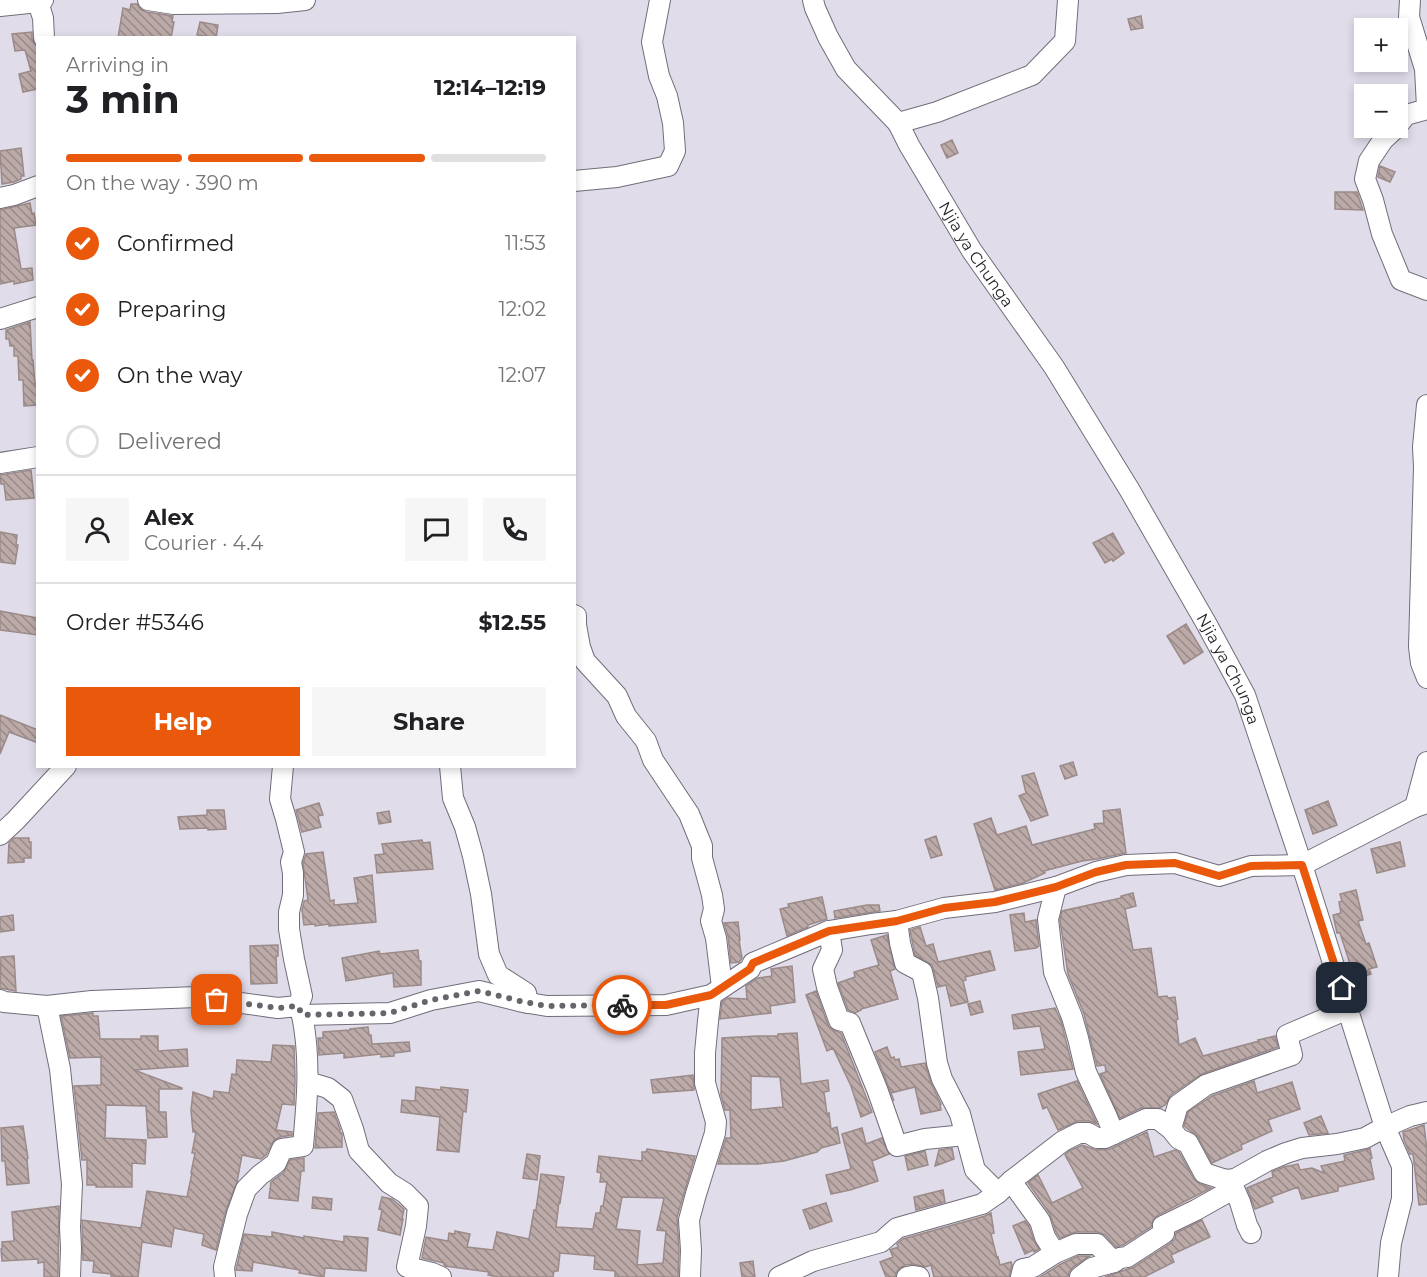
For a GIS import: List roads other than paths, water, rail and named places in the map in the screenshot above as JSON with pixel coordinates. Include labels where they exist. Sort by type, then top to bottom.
[{"type":"street","points":[[148,0],[277,3],[305,0]]},
{"type":"street","points":[[576,181],[617,177],[668,166],[675,151],[673,123],[667,96],[658,76],[652,42],[660,0]]},
{"type":"street","name":"Njia ya Chunga","points":[[813,0],[828,38],[846,69],[898,123],[972,250],[1054,367],[1129,489],[1245,695],[1302,865],[1385,1127],[1402,1166],[1401,1199],[1391,1243],[1388,1277]]},
{"type":"street","points":[[898,123],[937,112],[1032,75],[1065,41],[1068,0]]},
{"type":"street","points":[[1408,114],[1427,108],[1425,69],[1409,17],[1410,0]]},
{"type":"street","points":[[0,6],[40,1],[44,36]]},
{"type":"street","points":[[1385,138],[1369,161],[1365,179],[1382,234],[1401,280],[1427,290]]},
{"type":"street","points":[[0,198],[36,187]]},
{"type":"street","points":[[0,319],[36,308]]},
{"type":"street","points":[[1427,405],[1423,447],[1419,647],[1421,663],[1427,678]]},
{"type":"street","points":[[0,463],[36,457]]},
{"type":"street","points":[[576,625],[585,661],[617,696],[626,716],[646,741],[653,760],[689,814],[702,846],[702,858],[712,894],[714,909],[711,921],[716,938],[717,991],[705,1053],[705,1083],[716,1122],[715,1133],[689,1220],[690,1277]]},
{"type":"street","points":[[0,999],[4,1002],[47,1006],[92,1001],[197,998],[300,1010],[390,1013],[431,1000],[479,991],[547,1006],[666,1005],[717,991],[750,969],[753,963],[829,931],[897,921],[944,908],[995,902],[1056,887],[1096,872],[1126,865],[1175,863],[1219,876],[1251,866],[1302,865],[1421,805],[1427,762]]},
{"type":"street","points":[[0,835],[64,768]]},
{"type":"street","points":[[225,1277],[224,1267],[237,1214],[246,1189],[276,1164],[282,1149],[303,1146],[309,1070],[305,1031],[300,1010],[302,996],[289,929],[289,912],[293,894],[291,862],[294,852],[280,799],[283,768]]},
{"type":"street","points":[[450,768],[453,798],[465,827],[481,894],[489,954],[498,975],[526,993],[528,1003]]},
{"type":"street","points":[[1056,887],[1048,919],[1054,972],[1072,1017],[1086,1072],[1114,1134]]},
{"type":"street","points":[[897,921],[905,963],[922,972],[937,1063],[942,1079],[960,1114],[975,1170],[1005,1187],[1040,1221],[1045,1237],[1055,1253]]},
{"type":"street","points":[[829,931],[832,950],[823,969],[827,987],[840,1020],[850,1023],[897,1146],[925,1139],[965,1135]]},
{"type":"street","points":[[47,1006],[60,1069],[72,1184],[70,1277]]},
{"type":"street","points":[[1171,1129],[1178,1105],[1206,1085],[1292,1055],[1287,1035],[1348,1008]]},
{"type":"street","points":[[308,1082],[328,1088],[342,1099],[359,1151],[389,1183],[405,1193],[418,1206],[407,1267],[441,1277]]},
{"type":"street","points":[[1080,1277],[1092,1268],[1126,1257],[1164,1233],[1163,1226],[1228,1192],[1233,1182],[1267,1161],[1302,1148],[1365,1138],[1410,1116],[1427,1112]]},
{"type":"street","points":[[779,1277],[803,1272],[813,1261],[881,1242],[897,1228],[982,1204],[1063,1141],[1079,1133],[1105,1138],[1146,1119],[1158,1119],[1179,1139],[1188,1143],[1204,1173],[1233,1182]]},
{"type":"street","points":[[1233,1182],[1251,1233]]},
{"type":"street","points":[[1021,1277],[1023,1269],[1033,1267],[1055,1253],[1076,1244],[1097,1244],[1114,1262]]},
{"type":"street","points":[[907,1277],[919,1277]]}]
